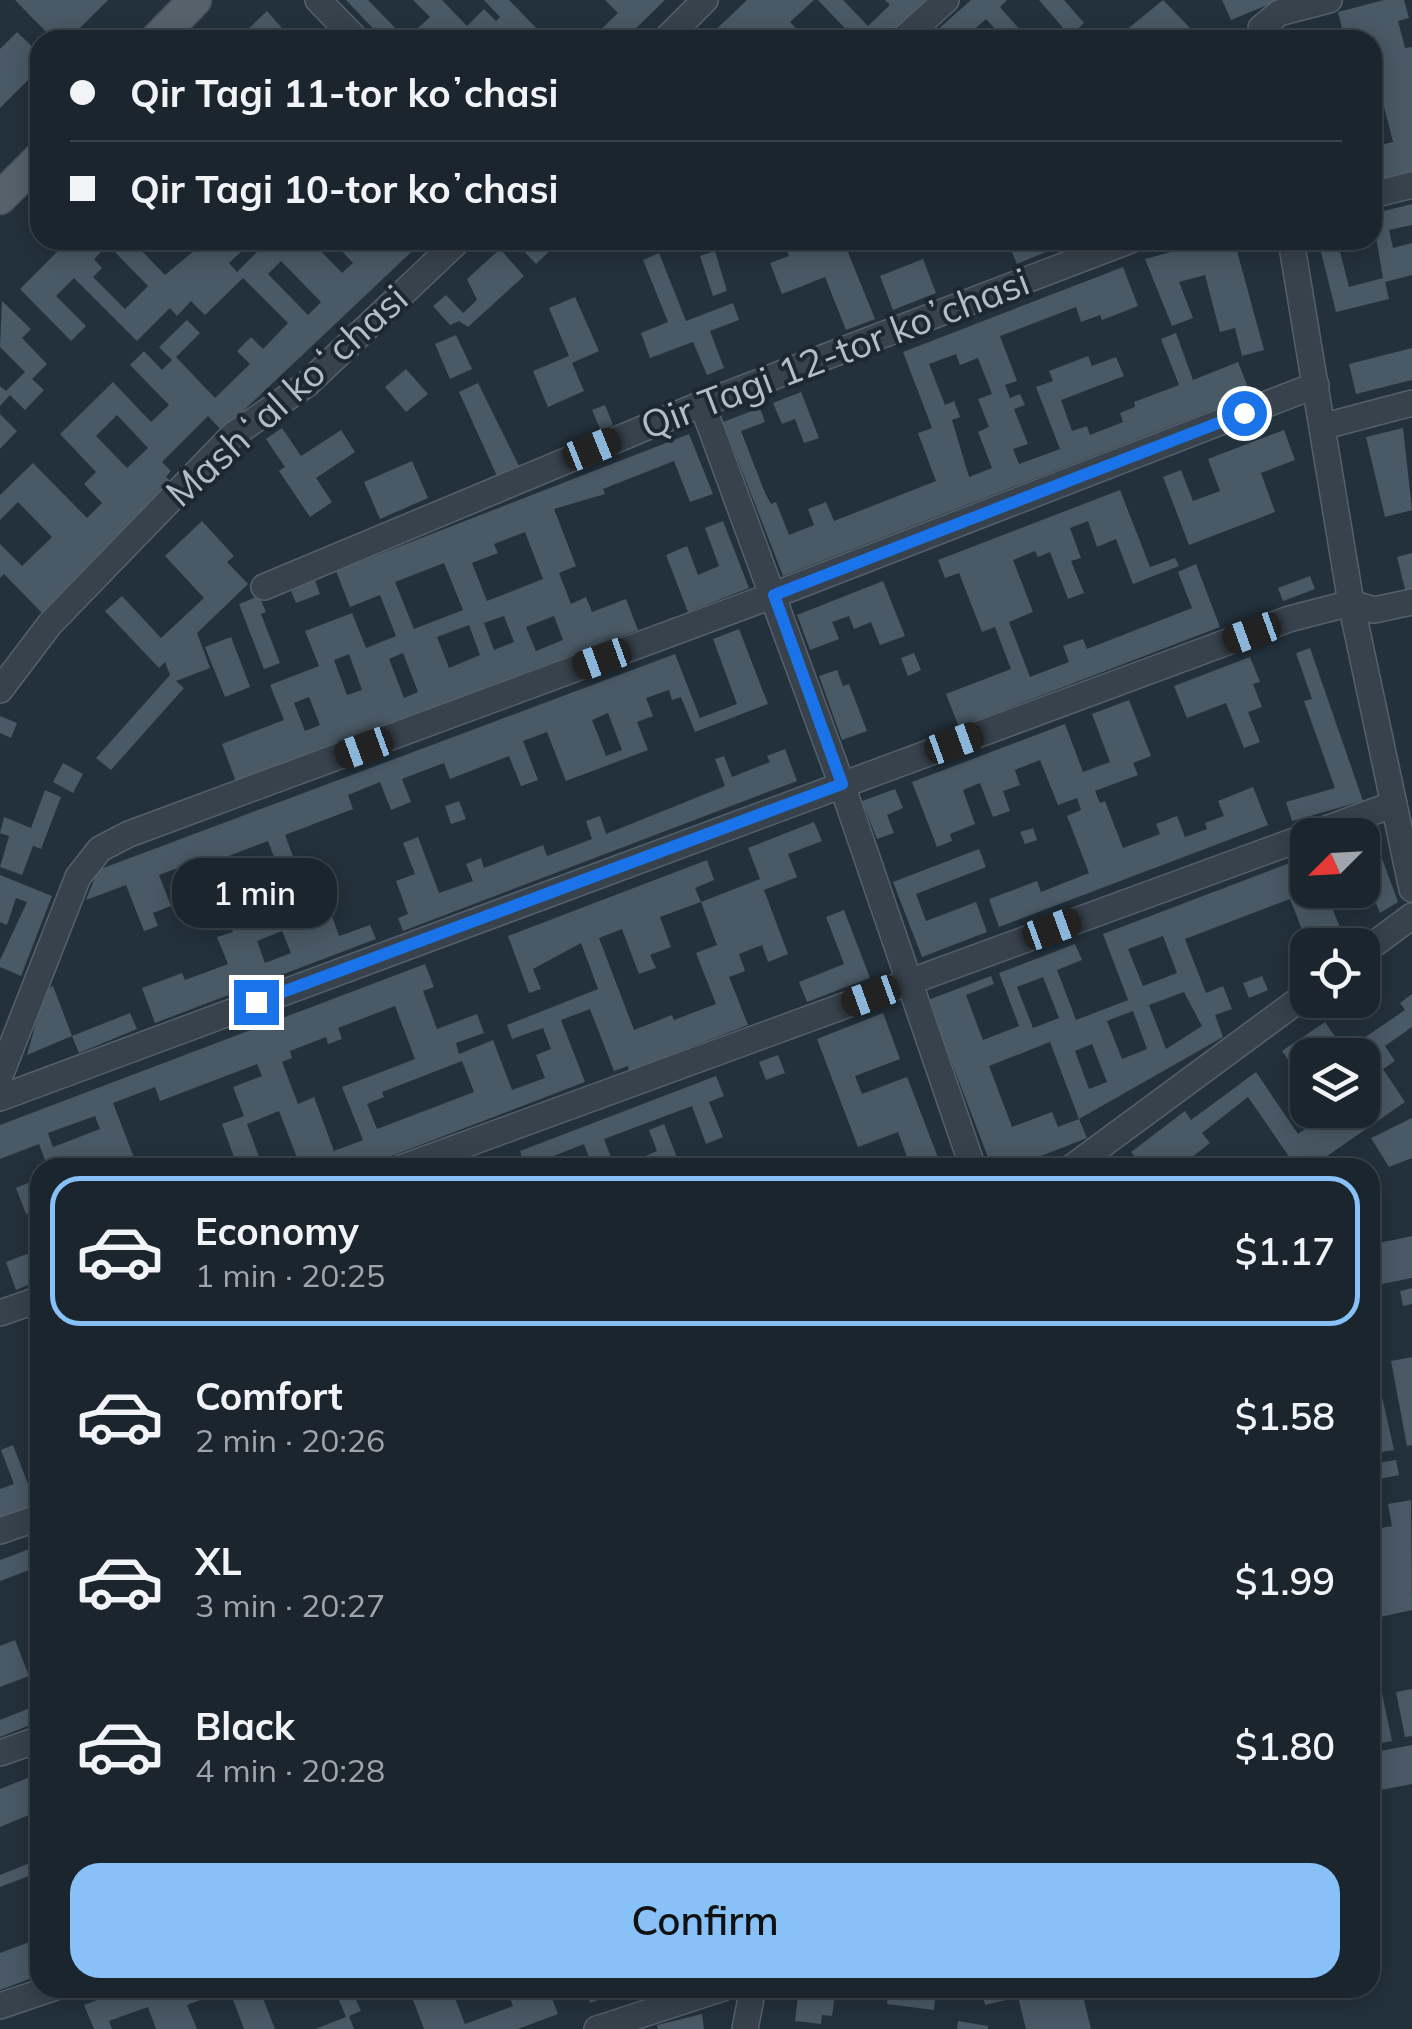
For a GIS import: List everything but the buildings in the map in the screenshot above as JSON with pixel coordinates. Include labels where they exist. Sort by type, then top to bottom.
[{"type":"main road","points":[[166,30],[196,0]]},
{"type":"main road","points":[[0,198],[30,168]]},
{"type":"street","points":[[318,0],[347,30]]},
{"type":"street","points":[[674,30],[705,0]]},
{"type":"street","points":[[913,30],[946,0]]},
{"type":"street","points":[[1261,30],[1280,14],[1329,0]]},
{"type":"street","points":[[1382,192],[1412,184]]},
{"type":"street","name":"Mashʻal koʻchasi","points":[[0,690],[50,624],[208,459],[233,435],[307,384],[448,250]]},
{"type":"street","name":"Qir Tagi 12-tor koʼchasi","points":[[264,586],[702,404],[1105,250]]},
{"type":"street","points":[[1292,250],[1352,603],[1412,890]]},
{"type":"street","points":[[0,1076],[78,876],[100,849],[128,834],[774,595],[1316,385]]},
{"type":"street","points":[[1324,426],[1412,403]]},
{"type":"street","points":[[702,404],[842,784],[906,982],[969,1158]]},
{"type":"street","points":[[0,1098],[1289,620],[1352,603],[1374,610],[1412,602]]},
{"type":"street","points":[[1356,818],[1394,804]]},
{"type":"street","points":[[429,1158],[1290,842]]},
{"type":"street","points":[[1380,939],[1412,916]]},
{"type":"street","points":[[1085,1158],[1290,1006]]},
{"type":"street","points":[[0,1313],[30,1302]]},
{"type":"street","points":[[0,1531],[30,1520]]},
{"type":"street","points":[[0,1753],[30,1742]]},
{"type":"street","points":[[0,2006],[30,1996]]},
{"type":"street","points":[[597,2029],[692,1998]]},
{"type":"street","points":[[745,2029],[751,1998]]},
{"type":"route","points":[[256,1002],[842,784],[774,595],[1244,413]]}]
